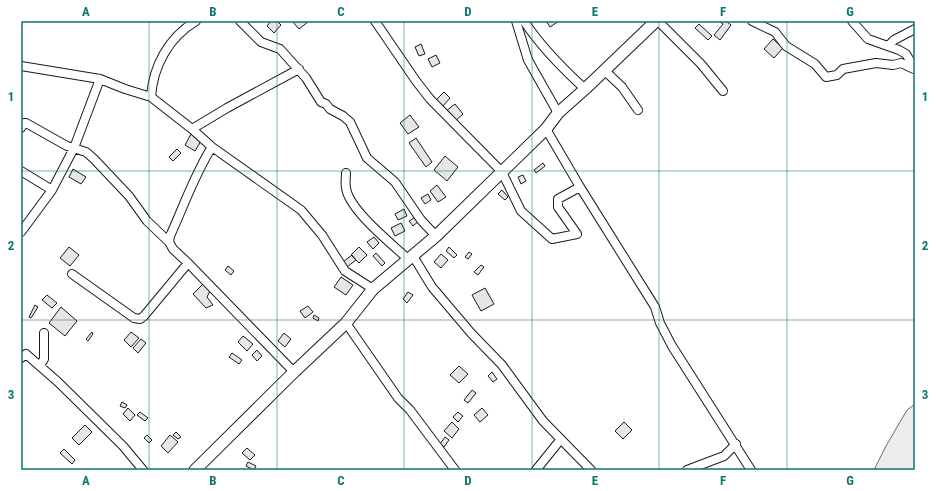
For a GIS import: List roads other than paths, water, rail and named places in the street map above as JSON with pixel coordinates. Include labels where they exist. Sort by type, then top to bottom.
[{"type":"main road","points":[[195,470],[346,323],[373,289],[436,236],[546,129],[558,113],[657,21]]},
{"type":"street","points":[[151,97],[154,78],[164,53],[169,45],[187,26],[196,21]]},
{"type":"street","points":[[240,21],[261,42],[280,49],[306,78],[321,102],[350,122],[367,158],[395,182],[421,220],[436,236]]},
{"type":"street","points":[[375,21],[416,81],[430,98],[502,172],[521,211],[552,239],[577,234],[558,207],[558,199],[580,187]]},
{"type":"street","points":[[516,21],[528,60],[558,113]]},
{"type":"street","points":[[524,21],[560,66],[585,88]]},
{"type":"street","points":[[657,21],[701,64],[723,91]]},
{"type":"street","points":[[752,21],[775,32],[786,46],[814,64],[826,77],[837,75],[843,69],[876,63],[893,65],[901,63],[915,69]]},
{"type":"street","points":[[852,21],[868,39],[906,54],[915,69]]},
{"type":"street","points":[[888,46],[894,40],[915,29]]},
{"type":"street","points":[[21,66],[100,79],[151,97],[192,129],[212,147],[301,210],[322,235],[345,271],[373,289]]},
{"type":"street","points":[[192,129],[299,69]]},
{"type":"street","points":[[604,70],[622,87],[638,110]]},
{"type":"street","points":[[21,232],[52,190],[74,148],[100,79]]},
{"type":"street","points":[[21,128],[24,123],[26,123],[67,146],[86,152],[94,158],[129,196],[147,221],[169,242],[173,249],[294,372]]},
{"type":"street","points":[[546,129],[580,187],[655,307],[660,323],[672,346],[736,444],[751,470]]},
{"type":"street","points":[[169,242],[170,236],[206,156],[212,147]]},
{"type":"street","points":[[21,171],[52,190]]},
{"type":"street","points":[[346,173],[346,189],[353,204],[364,218],[411,258],[432,287],[471,333],[502,365],[543,421],[591,470]]},
{"type":"street","points":[[72,274],[134,318],[140,319],[188,263]]},
{"type":"street","points":[[346,323],[398,398],[410,410],[455,470]]},
{"type":"street","points":[[40,366],[44,359],[44,334]]},
{"type":"street","points":[[23,354],[40,366],[123,446],[143,470]]},
{"type":"street","points":[[538,469],[561,439]]},
{"type":"street","points":[[687,470],[724,456],[736,444]]}]
